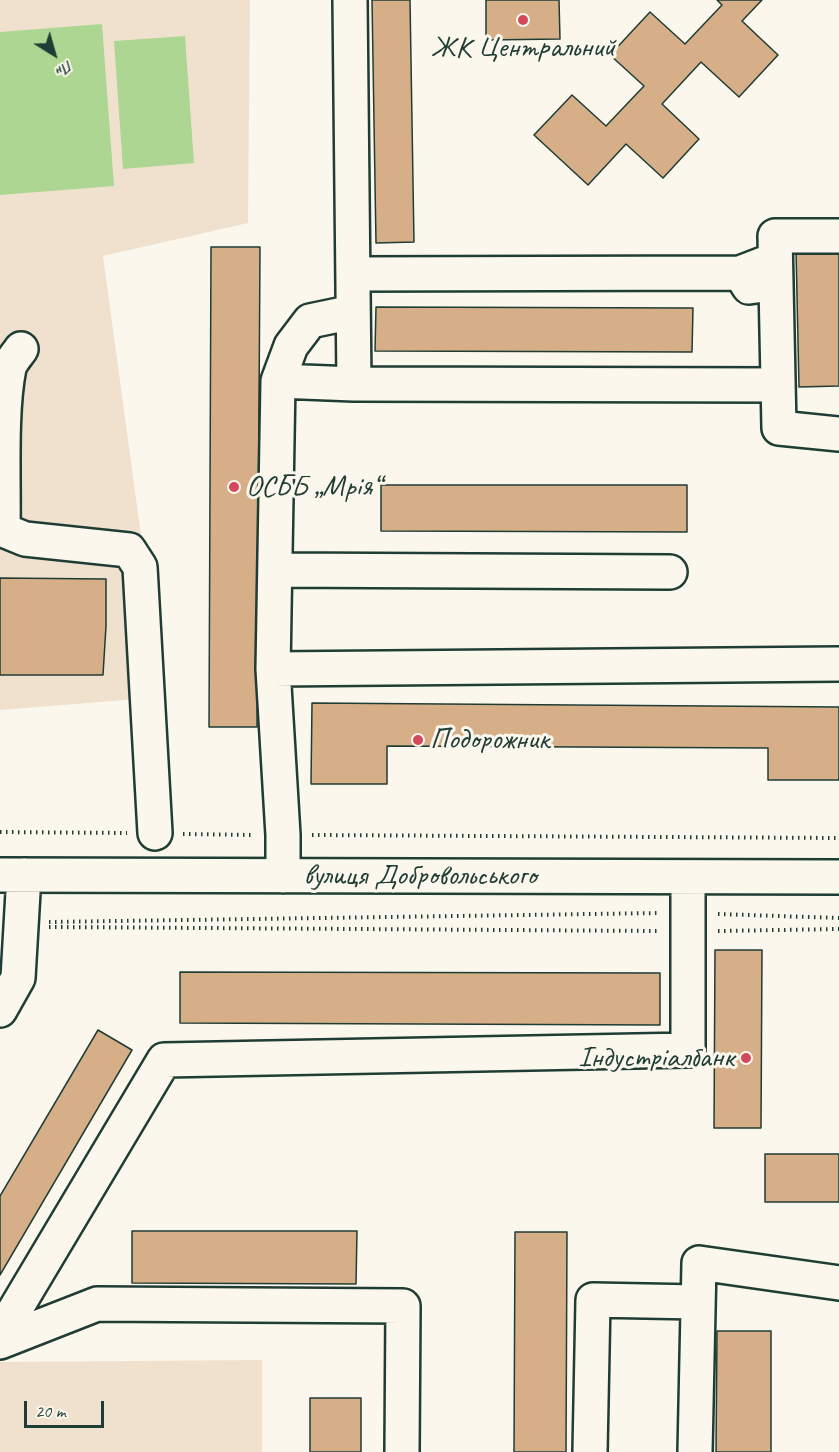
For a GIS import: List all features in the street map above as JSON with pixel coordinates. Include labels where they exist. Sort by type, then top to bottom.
[{"type":"street","points":[[350,0],[354,384]]},
{"type":"street","points":[[839,236],[776,236],[779,428],[839,434]]},
{"type":"street","points":[[353,274],[740,273],[749,286],[764,285],[776,280]]},
{"type":"street","points":[[283,876],[284,835],[273,669],[278,381],[291,346],[310,321],[353,312]]},
{"type":"street","points":[[21,349],[9,367],[3,398],[1,440],[3,530],[25,539],[129,550],[140,567],[155,833]]},
{"type":"street","points":[[278,381],[354,384],[778,385]]},
{"type":"street","points":[[275,570],[669,572]]},
{"type":"street","points":[[273,669],[839,664]]},
{"type":"street","points":[[0,1010],[18,978],[21,925],[12,875]]},
{"type":"street","name":"вулиця Добровольського","points":[[12,875],[839,877]]},
{"type":"street","points":[[0,1335],[164,1060],[688,1050],[688,877]]},
{"type":"street","points":[[695,1452],[699,1263],[839,1283]]},
{"type":"street","points":[[590,1452],[593,1300],[698,1302]]},
{"type":"street","points":[[0,1342],[97,1304],[403,1306],[402,1452]]},
{"type":"path","points":[[0,832],[839,838]]},
{"type":"path","points":[[21,925],[688,922],[839,918]]},
{"type":"path","points":[[21,925],[688,922],[839,929]]},
{"type":"shaded area","points":[[0,0],[250,0],[248,223],[103,256],[163,697],[0,710]]},
{"type":"shaded area","points":[[262,1360],[262,1452],[0,1452],[0,1362]]},
{"type":"green space","points":[[102,24],[114,186],[0,195],[0,32]]},
{"type":"green space","points":[[185,36],[194,163],[123,169],[114,41]]},
{"type":"building","points":[[372,0],[410,0],[414,242],[376,243]]},
{"type":"building","name":"ЖК Центральний","points":[[486,0],[559,0],[560,39],[486,40]]},
{"type":"building","points":[[717,0],[762,0],[742,21],[778,55],[739,97],[701,62],[662,104],[699,139],[663,178],[626,144],[588,185],[534,135],[572,95],[606,126],[644,86],[610,55],[650,12],[685,44],[722,5]]},
{"type":"building","name":"ОСББ „Мрія“","points":[[211,247],[260,247],[257,727],[209,727]]},
{"type":"building","points":[[839,249],[839,386],[799,387],[796,250]]},
{"type":"building","points":[[376,307],[693,308],[692,352],[375,351]]},
{"type":"building","points":[[381,485],[687,485],[687,532],[381,531]]},
{"type":"building","points":[[0,578],[106,579],[103,675],[0,675]]},
{"type":"building","points":[[312,703],[839,707],[839,780],[768,780],[768,748],[387,746],[387,784],[311,784]]},
{"type":"building","points":[[715,950],[762,950],[761,1128],[714,1128]]},
{"type":"building","points":[[180,972],[660,973],[660,1025],[180,1023]]},
{"type":"building","points":[[98,1030],[132,1050],[0,1275],[0,1196]]},
{"type":"building","points":[[765,1154],[839,1154],[839,1202],[765,1202]]},
{"type":"building","points":[[132,1231],[357,1231],[356,1284],[132,1283]]},
{"type":"building","points":[[515,1232],[567,1232],[566,1452],[514,1452]]},
{"type":"building","points":[[717,1331],[771,1331],[771,1452],[716,1452]]},
{"type":"building","points":[[310,1398],[361,1398],[361,1452],[310,1452]]},
{"type":"place","name":"ЖК Центральний","points":[[523,20]]},
{"type":"place","name":"ОСББ „Мрія“","points":[[234,487]]},
{"type":"place","name":"Подорожник","points":[[418,740]]},
{"type":"place","name":"Індустріалбанк","points":[[746,1058]]}]
